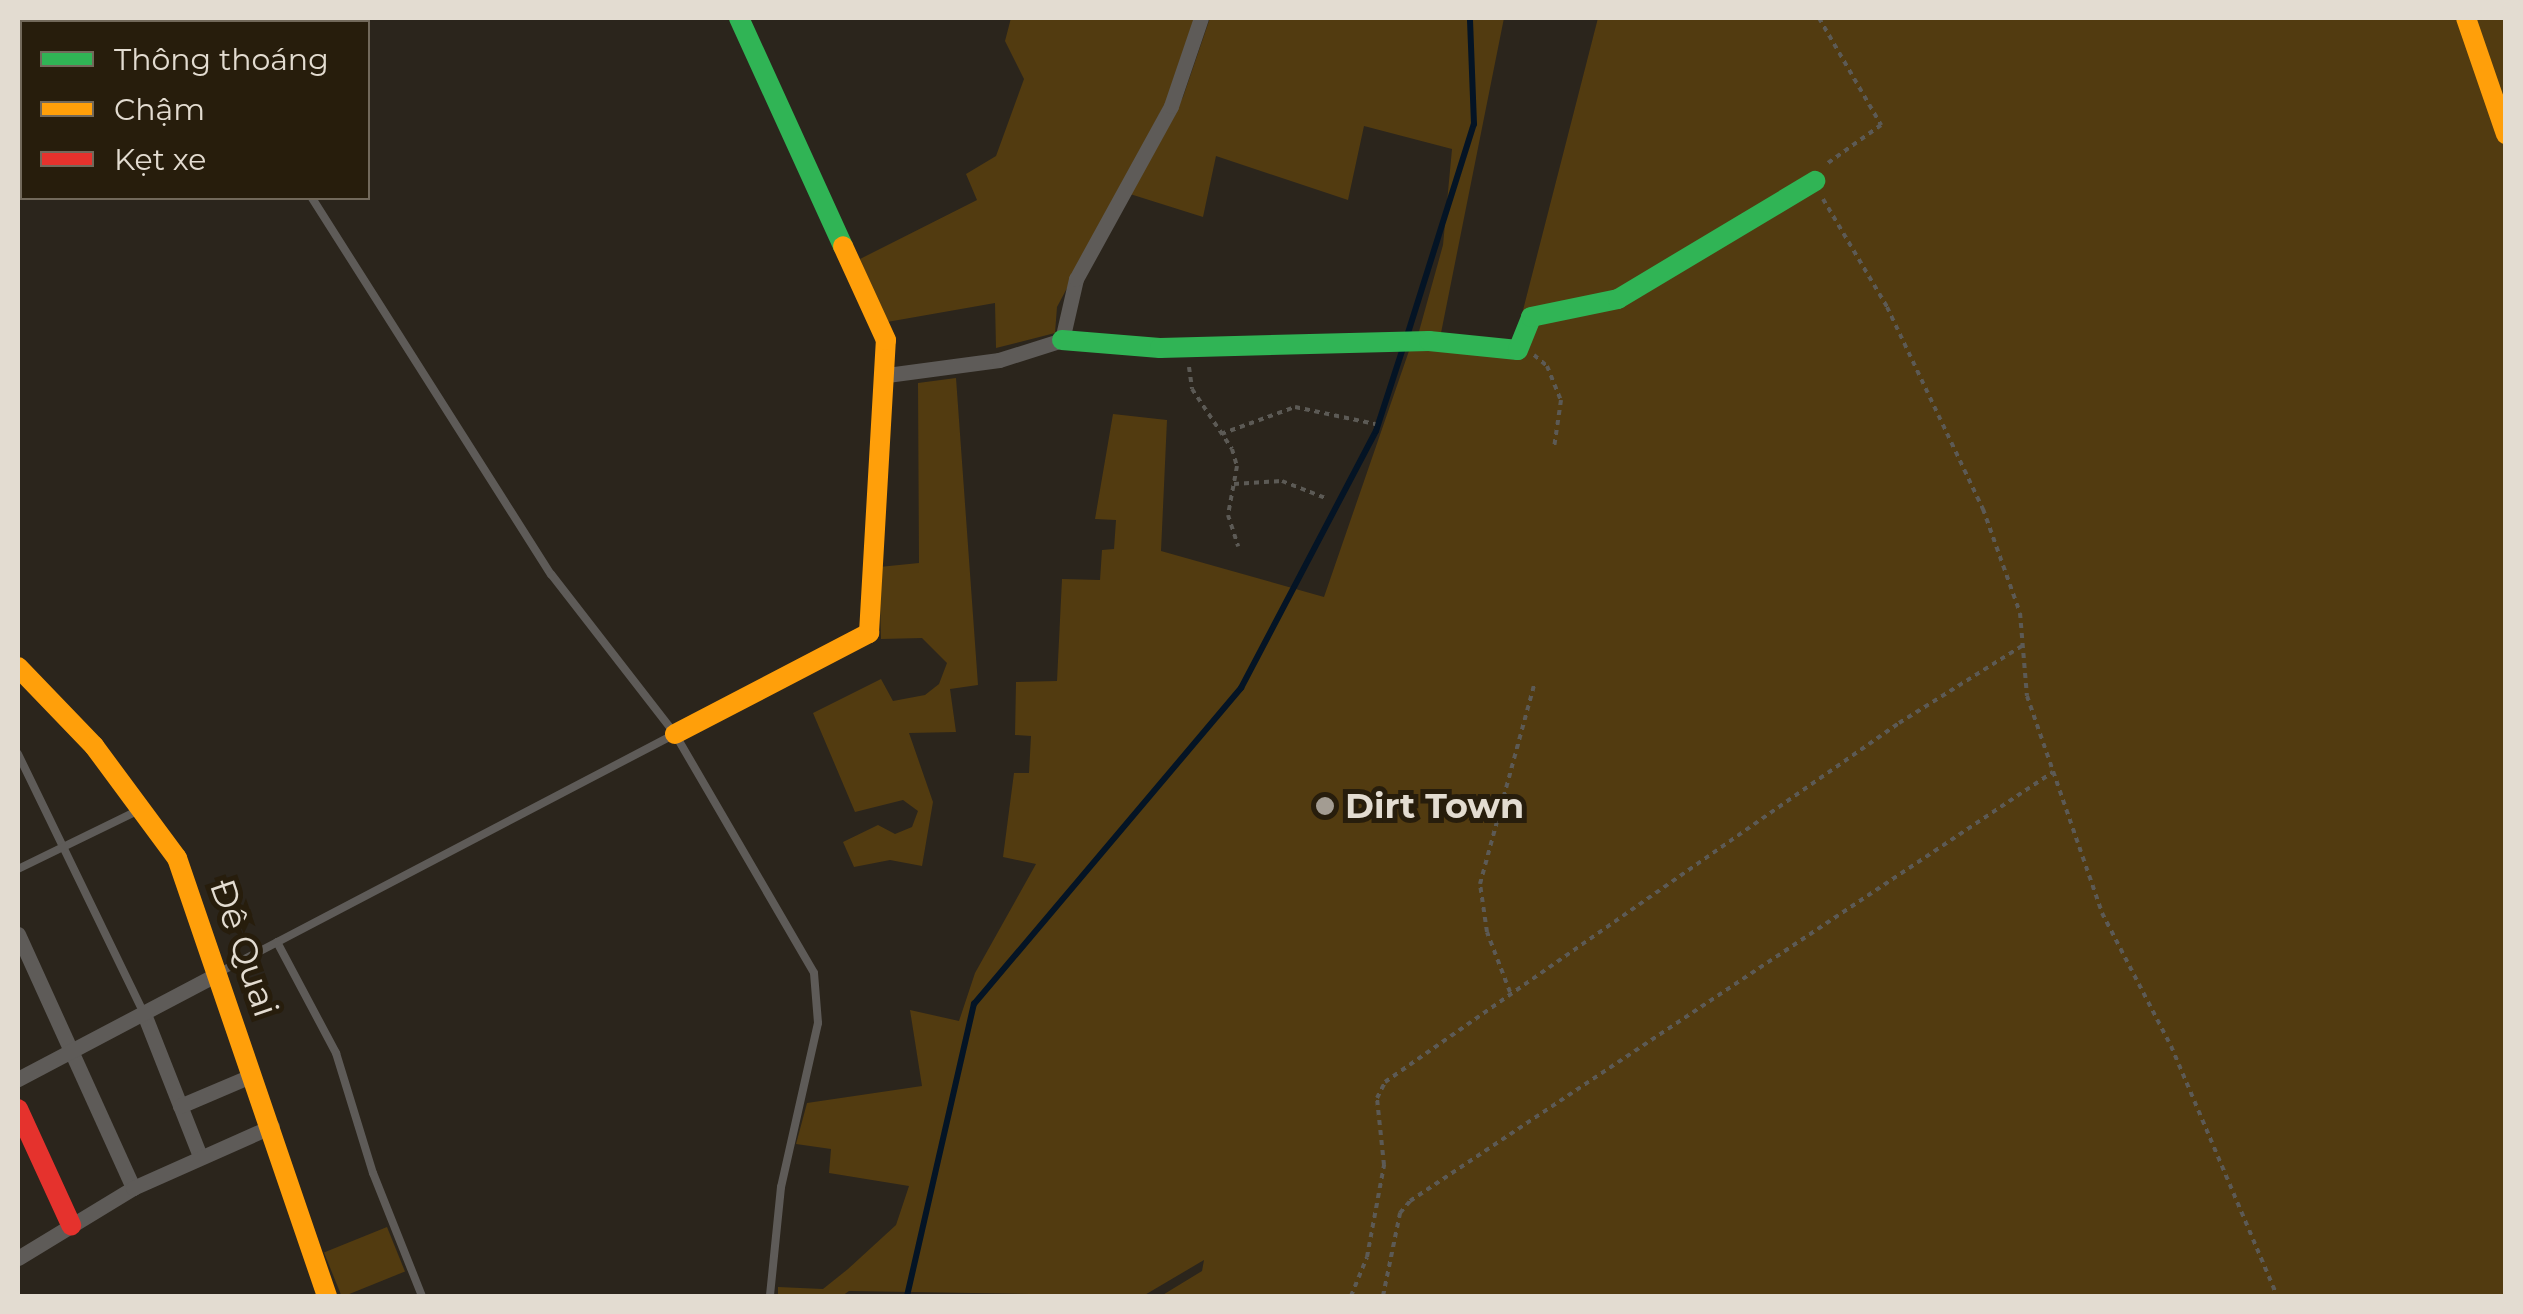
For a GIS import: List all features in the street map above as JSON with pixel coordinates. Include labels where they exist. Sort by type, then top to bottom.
[{"type":"street","points":[[675,734],[869,633],[888,375],[876,307],[827,222],[740,18]]},
{"type":"street","points":[[1062,340],[1076,279],[1171,106],[1201,18]]},
{"type":"street","points":[[2466,18],[2506,134]]},
{"type":"street","points":[[888,375],[999,360],[1062,340],[1186,348],[1392,341],[1522,348],[1531,317],[1618,299],[1815,181]]},
{"type":"street","name":"Đê Quai","points":[[18,667],[143,808],[177,858],[272,1126],[322,1295]]},
{"type":"street","points":[[18,934],[68,1054],[133,1188]]},
{"type":"street","points":[[18,1079],[217,974]]},
{"type":"street","points":[[144,1014],[200,1156]]},
{"type":"street","points":[[180,1106],[253,1075]]},
{"type":"street","points":[[18,1109],[70,1225]]},
{"type":"street","points":[[18,1258],[133,1188],[272,1126]]},
{"type":"lane","points":[[313,200],[551,574],[675,734],[814,973],[818,1023],[780,1187],[770,1296]]},
{"type":"lane","points":[[217,974],[675,734]]},
{"type":"lane","points":[[18,754],[65,844],[144,1014]]},
{"type":"lane","points":[[18,869],[143,808]]},
{"type":"lane","points":[[277,942],[336,1053],[422,1296]]},
{"type":"path","points":[[1819,18],[1881,125],[1831,158],[1815,181],[1902,336],[1983,508],[2016,599],[2025,644],[2027,696],[2102,913],[2171,1046],[2277,1296]]},
{"type":"path","points":[[1186,348],[1192,389],[1232,449],[1234,484],[1228,515],[1238,546]]},
{"type":"path","points":[[1522,348],[1548,366],[1562,400],[1554,448]]},
{"type":"path","points":[[1220,434],[1295,407],[1376,424]]},
{"type":"path","points":[[1234,484],[1282,481],[1328,499]]},
{"type":"path","points":[[1351,1296],[1367,1257],[1384,1165],[1377,1098],[1385,1082],[1898,723],[2025,644]]},
{"type":"path","points":[[1510,992],[1487,932],[1480,884],[1534,685]]},
{"type":"path","points":[[1383,1296],[1400,1213],[1410,1201],[2053,772]]},
{"type":"shaded area","points":[[1011,18],[1195,18],[1170,94],[1057,307],[1055,333],[996,348],[995,303],[887,322],[860,259],[977,200],[966,174],[996,156],[1024,79],[1005,41]]},
{"type":"shaded area","points":[[1210,18],[1504,18],[1440,338],[1418,335],[1443,245],[1452,149],[1364,126],[1348,200],[1216,156],[1203,217],[1130,194],[1183,97]]},
{"type":"shaded area","points":[[1598,18],[2505,18],[2505,1296],[1161,1296],[1202,1271],[1204,1260],[1143,1296],[849,1291],[842,1296],[778,1296],[778,1287],[823,1289],[848,1269],[896,1225],[909,1186],[829,1173],[831,1149],[796,1144],[807,1103],[922,1086],[910,1010],[959,1021],[975,973],[1036,864],[1003,857],[1014,773],[1029,773],[1031,736],[1015,735],[1016,682],[1057,681],[1062,579],[1100,580],[1102,550],[1114,549],[1116,520],[1095,519],[1113,414],[1167,420],[1161,551],[1324,597],[1411,345],[1512,353]]},
{"type":"shaded area","points":[[956,378],[978,685],[950,689],[956,732],[909,733],[933,802],[922,866],[890,860],[854,867],[843,842],[878,825],[895,834],[912,827],[918,811],[903,800],[855,812],[813,713],[881,679],[893,701],[925,695],[939,684],[947,663],[922,638],[881,639],[879,567],[919,563],[918,383]]},
{"type":"shaded area","points":[[387,1227],[405,1272],[342,1296],[324,1252]]},
{"type":"waterway","points":[[1407,336],[1474,124],[1470,18]]},
{"type":"waterway","points":[[907,1296],[974,1004],[1241,688],[1376,431],[1403,348]]},
{"type":"traffic: fast","points":[[739,18],[843,246]]},
{"type":"traffic: fast","points":[[1062,340],[1160,348],[1429,341],[1518,350],[1531,317],[1618,299],[1815,181]]},
{"type":"traffic: slow","points":[[2466,18],[2506,134]]},
{"type":"traffic: slow","points":[[675,734],[869,633],[886,340],[843,246]]},
{"type":"traffic: slow","points":[[18,667],[94,746],[177,858],[327,1296]]},
{"type":"traffic: jam","points":[[18,1109],[71,1225]]},
{"type":"place","name":"Dirt Town","points":[[1325,806]]}]
